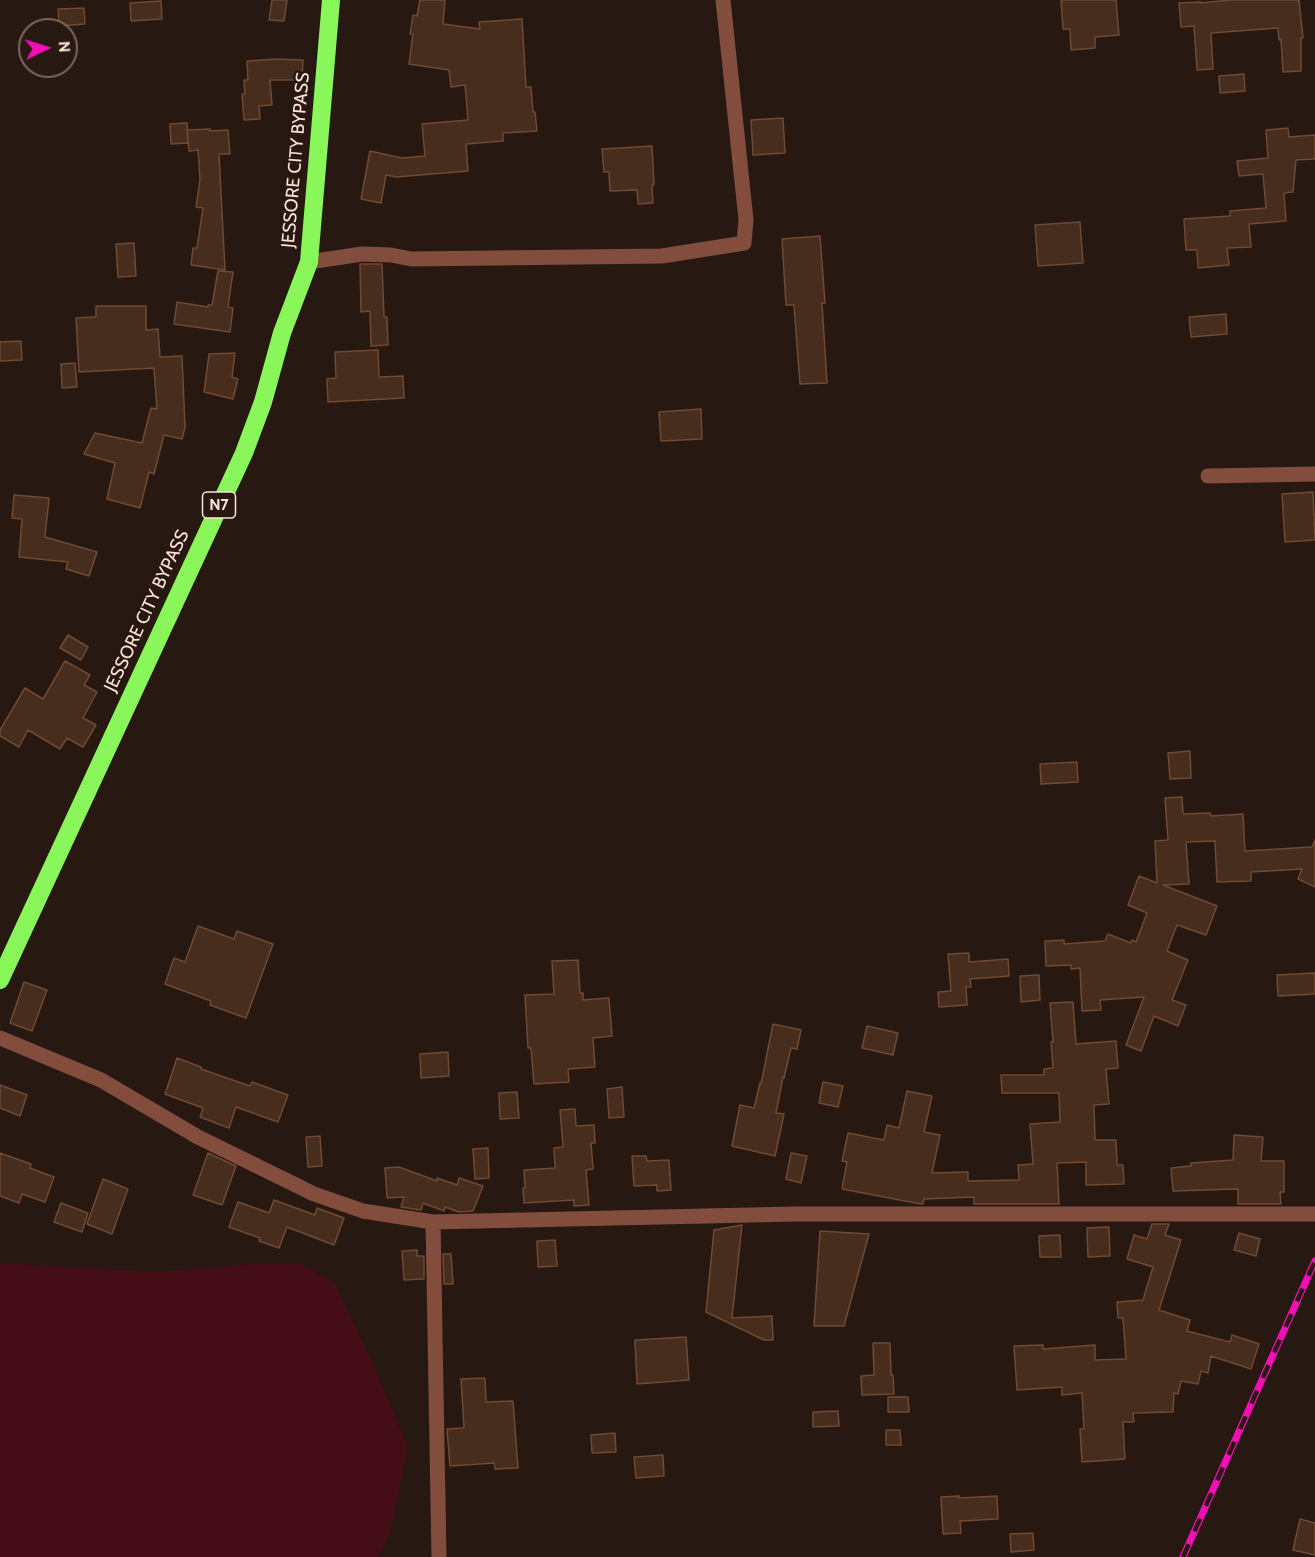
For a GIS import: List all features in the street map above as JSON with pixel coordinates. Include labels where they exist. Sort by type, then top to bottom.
[{"type":"highway","name":"JESSORE CITY BYPASS","points":[[0,980],[244,453],[263,402],[282,333],[309,262],[332,0]]},
{"type":"street","points":[[309,262],[362,254],[391,255],[411,259],[662,256],[744,243],[746,220],[723,0]]},
{"type":"street","points":[[1208,476],[1315,474]]},
{"type":"street","points":[[0,1038],[101,1080],[198,1137],[314,1194],[363,1211],[433,1222],[796,1214],[1315,1214]]},
{"type":"street","points":[[433,1222],[439,1557]]},
{"type":"shaded area","points":[[0,1263],[155,1272],[253,1264],[301,1264],[335,1283],[408,1447],[390,1533],[379,1557],[0,1557]]},
{"type":"building","points":[[272,0],[287,0],[284,21],[269,20]]},
{"type":"building","points":[[420,0],[445,0],[443,24],[480,29],[479,22],[522,19],[526,87],[531,87],[537,131],[503,133],[503,141],[466,144],[468,171],[396,177],[386,175],[381,203],[361,199],[370,151],[402,158],[425,156],[422,124],[468,120],[465,85],[451,87],[449,70],[409,64],[413,15],[417,16]]},
{"type":"building","points":[[1061,0],[1116,0],[1119,35],[1095,37],[1095,48],[1071,50],[1070,29],[1063,29]]},
{"type":"building","points":[[1299,0],[1303,38],[1301,38],[1301,71],[1283,72],[1278,28],[1211,33],[1213,69],[1197,70],[1194,26],[1181,27],[1179,3]]},
{"type":"building","points":[[161,1],[162,19],[131,21],[130,3]]},
{"type":"building","points":[[84,8],[85,24],[78,25],[78,18],[59,18],[58,9]]},
{"type":"building","points":[[303,60],[302,80],[270,80],[272,105],[259,106],[260,119],[244,120],[242,94],[245,94],[244,80],[248,80],[247,61]]},
{"type":"building","points":[[1244,74],[1245,91],[1220,93],[1219,76]]},
{"type":"building","points":[[783,118],[785,153],[753,155],[751,120]]},
{"type":"building","points":[[187,123],[188,143],[171,144],[170,124]]},
{"type":"building","points":[[1288,128],[1289,137],[1315,135],[1315,159],[1296,160],[1293,192],[1284,193],[1286,221],[1249,224],[1251,247],[1227,248],[1229,265],[1198,268],[1197,250],[1186,250],[1184,219],[1230,216],[1230,211],[1266,208],[1263,174],[1239,176],[1237,161],[1268,158],[1266,130]]},
{"type":"building","points":[[210,129],[210,131],[228,130],[230,154],[219,154],[225,270],[191,265],[193,248],[197,248],[203,208],[196,207],[200,180],[198,150],[189,151],[187,130]]},
{"type":"building","points":[[652,146],[653,203],[638,204],[637,190],[610,191],[609,172],[604,172],[602,149]]},
{"type":"building","points":[[1080,222],[1083,263],[1038,266],[1035,225]]},
{"type":"building","points":[[820,236],[825,303],[822,303],[827,383],[800,384],[794,305],[786,305],[782,239]]},
{"type":"building","points":[[134,243],[136,276],[118,277],[116,244]]},
{"type":"building","points":[[360,264],[382,264],[384,317],[387,317],[388,345],[371,346],[370,311],[361,312]]},
{"type":"building","points":[[218,271],[233,272],[228,307],[233,308],[230,332],[174,324],[177,302],[208,307],[212,305]]},
{"type":"building","points":[[96,306],[146,306],[146,330],[158,329],[160,357],[182,356],[185,427],[182,439],[164,435],[154,474],[149,472],[140,508],[107,499],[115,463],[84,454],[95,433],[142,443],[151,408],[157,409],[154,368],[79,372],[76,318],[96,317]]},
{"type":"building","points":[[1226,314],[1227,334],[1191,337],[1189,317]]},
{"type":"building","points":[[21,341],[22,360],[0,361],[0,342]]},
{"type":"building","points":[[378,350],[379,377],[403,376],[404,398],[328,402],[327,379],[336,378],[335,352]]},
{"type":"building","points":[[235,353],[232,377],[238,379],[233,399],[204,392],[209,354]]},
{"type":"building","points":[[75,363],[77,387],[62,388],[61,364]]},
{"type":"building","points":[[701,409],[702,439],[661,441],[659,412]]},
{"type":"building","points":[[1313,492],[1315,540],[1285,542],[1282,494]]},
{"type":"building","points":[[14,495],[49,498],[45,537],[97,552],[89,576],[66,569],[68,562],[19,557],[22,519],[12,518]]},
{"type":"building","points":[[68,635],[88,647],[81,660],[60,648]]},
{"type":"building","points":[[65,661],[90,675],[84,685],[97,692],[83,718],[96,725],[83,747],[67,738],[60,749],[28,730],[19,747],[0,736],[0,730],[25,688],[43,699]]},
{"type":"building","points":[[1190,751],[1191,778],[1170,779],[1168,753]]},
{"type":"building","points":[[1077,762],[1078,782],[1041,784],[1040,764]]},
{"type":"building","points":[[1182,797],[1183,814],[1210,813],[1211,816],[1243,814],[1245,851],[1312,847],[1315,840],[1315,887],[1298,879],[1302,869],[1251,872],[1251,881],[1217,882],[1215,841],[1186,842],[1189,884],[1163,885],[1217,906],[1206,935],[1177,925],[1167,951],[1188,960],[1172,1000],[1186,1005],[1178,1026],[1154,1016],[1141,1051],[1126,1045],[1144,997],[1100,1000],[1101,1010],[1082,1011],[1080,968],[1071,969],[1071,965],[1046,966],[1045,941],[1064,940],[1064,944],[1105,941],[1108,934],[1131,943],[1132,940],[1136,942],[1147,913],[1128,905],[1139,876],[1157,883],[1155,841],[1168,840],[1165,798]]},
{"type":"building","points":[[198,926],[234,939],[237,931],[273,944],[246,1018],[210,1005],[211,1001],[165,984],[174,958],[185,962]]},
{"type":"building","points":[[969,953],[969,962],[1008,959],[1009,976],[970,979],[971,987],[966,987],[967,1005],[939,1007],[938,992],[951,991],[948,954]]},
{"type":"building","points":[[578,960],[580,993],[583,993],[583,1000],[609,998],[612,1036],[593,1038],[595,1067],[568,1069],[569,1082],[534,1084],[531,1048],[528,1048],[525,995],[554,994],[552,961]]},
{"type":"building","points":[[1315,973],[1315,994],[1278,996],[1277,975]]},
{"type":"building","points":[[1039,975],[1040,1000],[1021,1002],[1020,976]]},
{"type":"building","points":[[24,982],[47,990],[32,1031],[10,1023]]},
{"type":"building","points":[[1073,1002],[1076,1044],[1116,1041],[1118,1068],[1106,1069],[1109,1104],[1094,1105],[1095,1140],[1116,1140],[1117,1165],[1123,1165],[1124,1184],[1086,1185],[1086,1162],[1057,1163],[1059,1204],[974,1204],[974,1197],[924,1199],[921,1204],[842,1189],[847,1162],[842,1161],[848,1133],[884,1140],[887,1125],[899,1128],[907,1091],[932,1096],[924,1132],[940,1135],[932,1173],[968,1172],[968,1181],[1019,1180],[1018,1165],[1033,1164],[1030,1124],[1060,1122],[1059,1093],[1002,1093],[1001,1075],[1044,1075],[1044,1069],[1053,1068],[1050,1003]]},
{"type":"building","points":[[773,1024],[801,1030],[797,1049],[791,1048],[783,1077],[776,1113],[784,1114],[775,1156],[732,1146],[740,1105],[754,1108]]},
{"type":"building","points":[[867,1026],[898,1033],[893,1055],[862,1048]]},
{"type":"building","points":[[448,1052],[449,1076],[421,1078],[420,1054]]},
{"type":"building","points":[[177,1058],[250,1086],[252,1082],[288,1095],[278,1122],[236,1107],[229,1128],[200,1117],[203,1108],[165,1094]]},
{"type":"building","points":[[823,1082],[843,1086],[838,1107],[819,1103]]},
{"type":"building","points":[[0,1085],[27,1095],[20,1116],[0,1108]]},
{"type":"building","points":[[622,1087],[624,1117],[609,1118],[607,1089]]},
{"type":"building","points":[[517,1092],[519,1118],[500,1119],[499,1093]]},
{"type":"building","points":[[575,1109],[576,1126],[594,1125],[595,1143],[591,1143],[593,1169],[586,1170],[589,1205],[574,1206],[574,1200],[524,1203],[524,1170],[555,1168],[554,1148],[563,1147],[560,1110]]},
{"type":"building","points":[[1234,1135],[1263,1137],[1261,1161],[1284,1161],[1284,1192],[1280,1192],[1281,1204],[1238,1204],[1238,1189],[1173,1191],[1171,1168],[1191,1166],[1191,1163],[1233,1160]]},
{"type":"building","points":[[320,1136],[322,1166],[308,1167],[306,1137]]},
{"type":"building","points":[[488,1148],[489,1178],[475,1179],[473,1149]]},
{"type":"building","points":[[0,1153],[31,1164],[30,1168],[54,1177],[45,1202],[22,1194],[19,1203],[0,1196]]},
{"type":"building","points":[[208,1153],[236,1166],[222,1205],[193,1195]]},
{"type":"building","points":[[791,1153],[807,1156],[801,1183],[786,1179]]},
{"type":"building","points":[[632,1156],[646,1156],[647,1161],[669,1160],[671,1190],[657,1191],[657,1185],[634,1186]]},
{"type":"building","points":[[399,1167],[437,1181],[437,1178],[457,1185],[459,1178],[483,1186],[473,1211],[459,1212],[445,1207],[444,1211],[423,1203],[421,1210],[401,1207],[404,1197],[387,1198],[385,1168]]},
{"type":"building","points":[[103,1179],[128,1189],[112,1234],[87,1224]]},
{"type":"building","points":[[274,1200],[315,1215],[317,1208],[344,1218],[334,1245],[287,1227],[279,1248],[259,1241],[260,1238],[229,1227],[238,1202],[269,1213]]},
{"type":"building","points":[[61,1203],[88,1213],[82,1232],[54,1222]]},
{"type":"building","points":[[1152,1224],[1169,1224],[1165,1235],[1181,1240],[1159,1310],[1190,1320],[1187,1331],[1230,1342],[1232,1335],[1259,1344],[1251,1369],[1211,1356],[1208,1373],[1201,1371],[1198,1384],[1181,1381],[1178,1394],[1174,1393],[1173,1412],[1133,1413],[1134,1422],[1123,1422],[1125,1459],[1082,1462],[1080,1429],[1084,1429],[1082,1393],[1062,1395],[1062,1387],[1017,1390],[1014,1346],[1043,1345],[1043,1349],[1095,1345],[1095,1360],[1126,1359],[1123,1318],[1118,1318],[1117,1302],[1143,1300],[1153,1267],[1127,1259],[1134,1235],[1147,1239]]},
{"type":"building","points":[[742,1225],[732,1318],[772,1316],[773,1340],[764,1340],[706,1312],[714,1230]]},
{"type":"building","points":[[1109,1227],[1110,1256],[1088,1257],[1087,1228]]},
{"type":"building","points":[[820,1231],[869,1234],[844,1326],[814,1326]]},
{"type":"building","points":[[1239,1233],[1260,1239],[1256,1256],[1234,1250]]},
{"type":"building","points":[[1060,1235],[1061,1257],[1040,1257],[1039,1236]]},
{"type":"building","points":[[555,1240],[557,1266],[538,1267],[537,1241]]},
{"type":"building","points":[[417,1250],[417,1256],[424,1256],[424,1279],[404,1280],[402,1251]]},
{"type":"building","points":[[443,1254],[451,1254],[453,1284],[444,1284]]},
{"type":"building","points":[[686,1337],[689,1380],[637,1384],[635,1340]]},
{"type":"building","points":[[873,1343],[890,1343],[894,1394],[862,1395],[861,1376],[874,1375]]},
{"type":"building","points":[[485,1378],[486,1402],[513,1401],[518,1468],[495,1469],[494,1463],[450,1466],[447,1429],[464,1428],[461,1379]]},
{"type":"building","points":[[888,1397],[908,1397],[909,1412],[888,1412]]},
{"type":"building","points":[[838,1411],[839,1426],[813,1427],[813,1412]]},
{"type":"building","points":[[886,1430],[900,1430],[901,1445],[886,1445]]},
{"type":"building","points":[[615,1433],[616,1452],[592,1453],[591,1435]]},
{"type":"building","points":[[663,1455],[664,1476],[636,1478],[634,1457]]},
{"type":"building","points":[[959,1496],[959,1498],[997,1496],[998,1519],[960,1521],[961,1533],[943,1534],[941,1497]]},
{"type":"building","points":[[1300,1519],[1315,1523],[1315,1555],[1293,1550]]},
{"type":"building","points":[[1033,1533],[1034,1550],[1011,1552],[1010,1534]]},
{"type":"railway","points":[[1183,1557],[1315,1261]]}]
